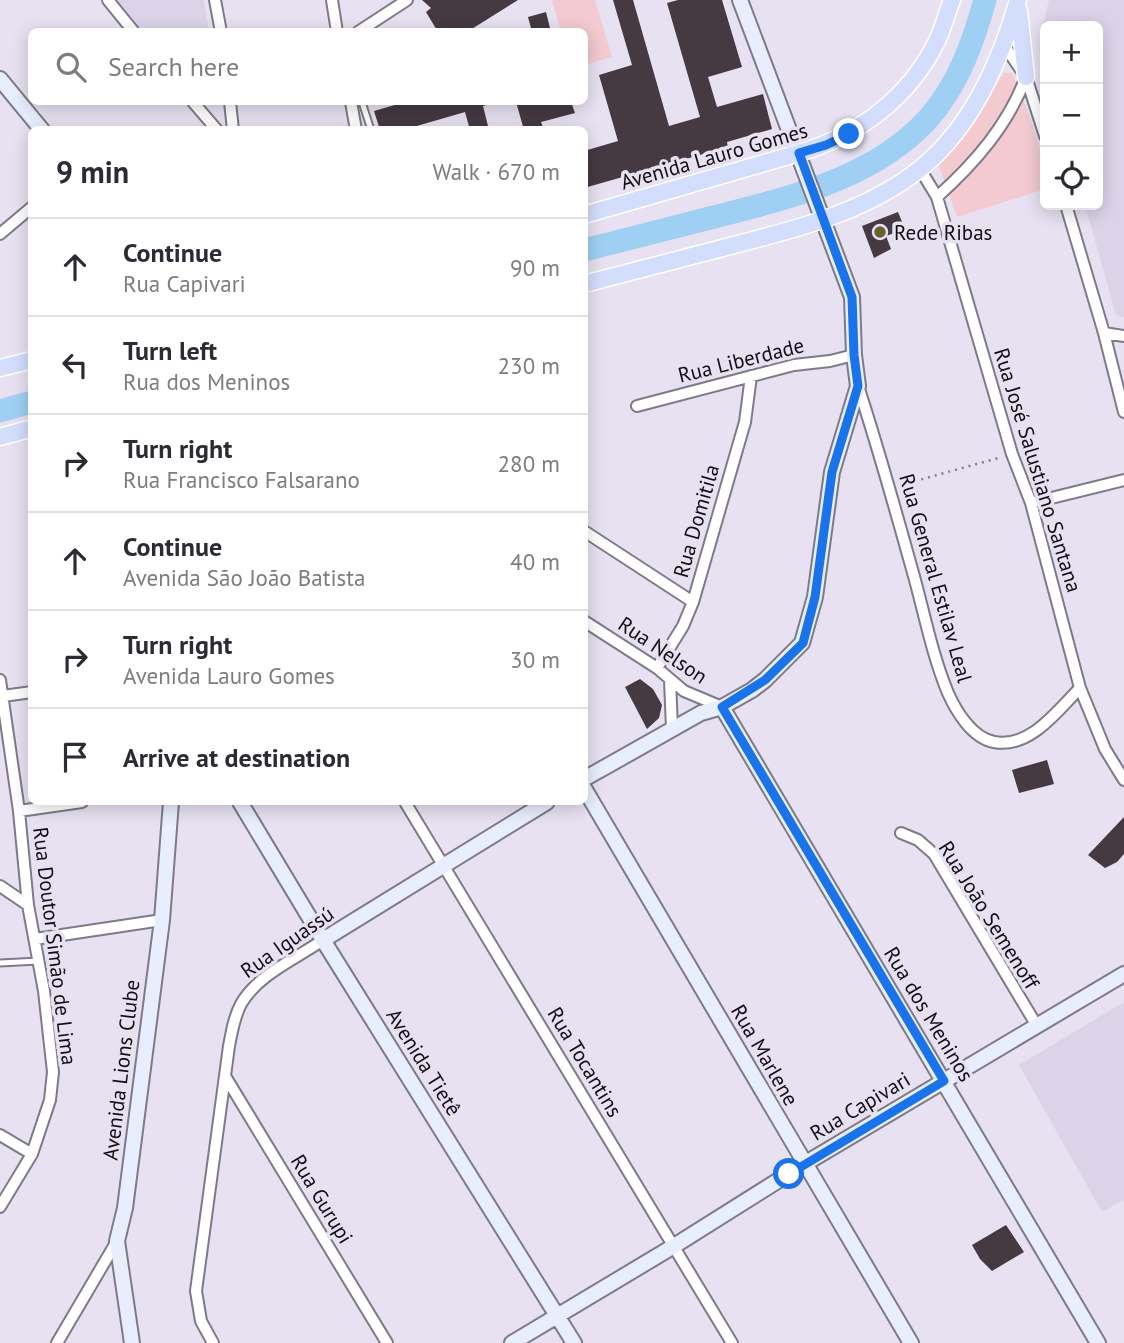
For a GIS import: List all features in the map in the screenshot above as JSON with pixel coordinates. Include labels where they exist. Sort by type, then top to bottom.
[{"type":"main road","points":[[588,283],[820,215],[887,191],[920,169],[956,131],[975,103],[1004,45],[1018,1]]},
{"type":"main road","points":[[1018,1],[1026,76]]},
{"type":"main road","name":"Avenida Lauro Gomes","points":[[588,214],[801,159],[849,134],[869,121],[918,74],[938,39],[949,4]]},
{"type":"main road","points":[[0,368],[28,361]]},
{"type":"main road","points":[[0,436],[28,429]]},
{"type":"street","points":[[108,0],[131,28]]},
{"type":"street","points":[[215,0],[219,28]]},
{"type":"street","points":[[332,0],[336,28]]},
{"type":"street","points":[[364,28],[407,0]]},
{"type":"street","points":[[588,777],[701,713],[722,707],[765,680],[803,643],[815,597],[832,472],[858,386],[852,297],[740,0]]},
{"type":"street","points":[[1004,45],[1026,76],[1040,120]]},
{"type":"street","points":[[937,197],[983,151],[1019,97],[1026,76]]},
{"type":"street","points":[[0,79],[39,126]]},
{"type":"street","points":[[196,105],[214,126]]},
{"type":"street","points":[[230,105],[233,126]]},
{"type":"street","points":[[352,105],[355,126]]},
{"type":"street","name":"Rua José Salustiano Santana","points":[[920,169],[937,197],[1012,454],[1031,503],[1080,688],[1105,749],[1124,780]]},
{"type":"street","points":[[0,234],[28,210]]},
{"type":"street","points":[[1067,210],[1124,412]]},
{"type":"street","points":[[1104,333],[1124,336]]},
{"type":"street","name":"Rua Liberdade","points":[[637,406],[794,365],[854,355]]},
{"type":"street","name":"Rua Domitila","points":[[657,668],[683,626],[693,602],[745,422],[751,376]]},
{"type":"street","name":"Rua General Estilav Leal","points":[[858,386],[891,488],[938,664],[948,693],[968,726],[994,742],[1021,740],[1051,718],[1080,688]]},
{"type":"street","points":[[1031,503],[1124,480]]},
{"type":"street","points":[[588,534],[693,602]]},
{"type":"street","name":"Rua Nelson","points":[[588,624],[657,668],[693,696],[722,707]]},
{"type":"street","name":"Rua Doutor Simão de Lima","points":[[0,680],[19,811],[28,905],[39,961],[53,1072],[50,1100],[32,1154],[0,1208]]},
{"type":"street","points":[[670,680],[672,729]]},
{"type":"street","points":[[3,696],[28,693]]},
{"type":"street","name":"Rua dos Meninos","points":[[722,707],[1098,1343]]},
{"type":"street","name":"Rua Marlene","points":[[588,795],[911,1343]]},
{"type":"street","points":[[19,811],[61,805]]},
{"type":"street","name":"Avenida Lions Clube","points":[[132,1343],[117,1241],[125,1208],[162,920],[171,805]]},
{"type":"street","name":"Avenida Tietê","points":[[242,805],[574,1343]]},
{"type":"street","name":"Rua Tocantins","points":[[407,805],[732,1343]]},
{"type":"street","name":"Rua Iguassú","points":[[213,1343],[201,1321],[196,1291],[225,1075],[235,1018],[242,1002],[251,990],[266,978],[323,940],[542,805]]},
{"type":"street","name":"Rua João Semenoff","points":[[901,833],[918,840],[934,854],[1037,1026]]},
{"type":"street","points":[[0,886],[28,905]]},
{"type":"street","points":[[35,939],[162,920]]},
{"type":"street","name":"Rua Capivari","points":[[512,1343],[806,1163],[1124,974]]},
{"type":"street","name":"Rua Gurupi","points":[[225,1075],[387,1343]]},
{"type":"street","points":[[0,1135],[32,1154]]},
{"type":"street","points":[[57,1343],[117,1241]]},
{"type":"lane","points":[[362,105],[370,126]]},
{"type":"lane","points":[[0,962],[39,961]]},
{"type":"path","points":[[891,488],[1012,454]]},
{"type":"shaded area","points":[[117,0],[204,0],[209,28],[140,28]]},
{"type":"shaded area","points":[[595,0],[612,57],[588,64],[588,28],[560,28],[552,1]]},
{"type":"shaded area","points":[[1049,0],[1124,0],[1124,317],[1116,315],[1086,210],[1103,210],[1103,21],[1044,21]]},
{"type":"shaded area","points":[[1004,73],[1012,73],[1039,145],[1040,191],[957,217],[939,166]]},
{"type":"shaded area","points":[[1124,1002],[1124,1200],[1102,1212],[1019,1065]]},
{"type":"building","points":[[422,0],[518,0],[473,28],[436,28],[426,12],[431,8]]},
{"type":"building","points":[[613,0],[633,0],[669,126],[700,117],[667,3],[678,0],[722,0],[742,67],[708,77],[717,107],[763,94],[772,129],[727,142],[728,147],[588,187],[588,150],[618,141],[599,75],[632,65]]},
{"type":"building","points":[[546,12],[550,28],[531,28],[528,17]]},
{"type":"building","points":[[395,105],[486,105],[483,106],[488,126],[469,126],[465,112],[417,126],[379,126],[374,111]]},
{"type":"building","points":[[517,105],[572,105],[575,113],[541,122],[542,126],[523,126]]},
{"type":"building","name":"Rede Ribas","points":[[898,212],[905,229],[886,236],[891,249],[874,258],[862,226]]},
{"type":"building","points":[[640,679],[653,689],[662,705],[659,718],[647,729],[625,687]]},
{"type":"building","points":[[1047,760],[1054,784],[1019,793],[1012,770]]},
{"type":"building","points":[[1124,817],[1124,854],[1117,862],[1105,868],[1088,855]]},
{"type":"building","points":[[1006,1225],[1024,1252],[992,1271],[980,1259],[972,1245]]},
{"type":"waterway","points":[[588,249],[803,193],[857,171],[883,156],[907,139],[939,106],[970,48],[985,0]]},
{"type":"waterway","points":[[0,411],[28,403]]},
{"type":"place","name":"Rede Ribas","points":[[880,232]]},
{"type":"route","points":[[789,1174],[944,1081],[722,707],[765,680],[803,643],[806,623],[815,597],[832,472],[858,386],[852,297],[799,153],[826,145],[849,134]]}]
